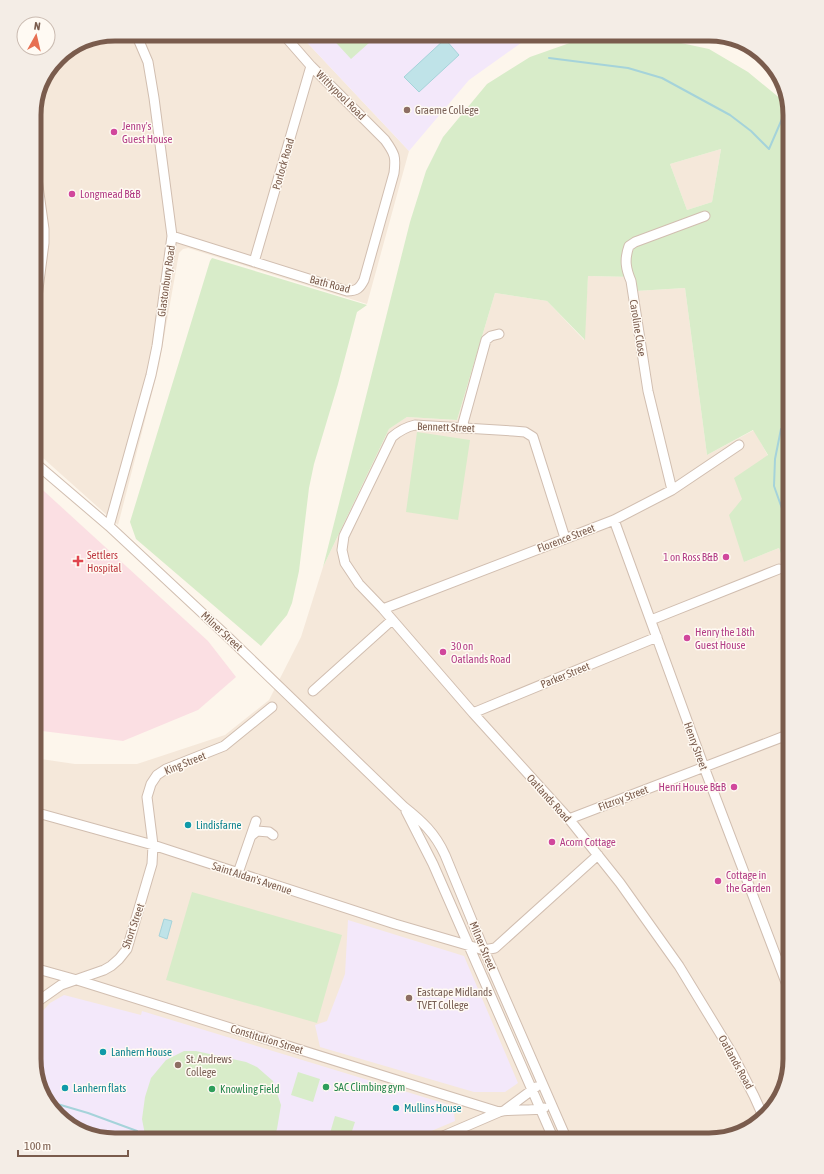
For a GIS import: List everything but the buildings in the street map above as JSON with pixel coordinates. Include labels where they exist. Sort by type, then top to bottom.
[{"type":"street","name":"Glastonbury Road","points":[[109,526],[152,375],[172,236],[148,62],[139,41]]},
{"type":"street","name":"Withypool Road","points":[[289,41],[311,66],[385,140],[396,159]]},
{"type":"street","name":"Porlock Road","points":[[254,262],[311,66]]},
{"type":"street","name":"Bath Road","points":[[172,236],[347,291],[355,291],[360,288],[364,280],[394,173],[396,159]]},
{"type":"street","points":[[41,208],[44,229],[44,244],[41,267]]},
{"type":"street","name":"Caroline Close","points":[[672,490],[648,391],[631,281],[625,261],[629,246],[635,242],[705,216]]},
{"type":"street","points":[[462,427],[486,340],[491,336],[498,334]]},
{"type":"street","name":"Bennett Street","points":[[345,563],[342,550],[344,536],[392,437],[407,426],[415,425],[525,432],[533,437],[565,538]]},
{"type":"street","name":"Florence Street","points":[[383,609],[614,520],[672,490],[739,445]]},
{"type":"street","name":"Milner Street","points":[[41,468],[109,526],[229,638],[403,806],[424,823],[439,843],[564,1133]]},
{"type":"street","name":"Henry Street","points":[[614,520],[658,637],[704,767],[783,975]]},
{"type":"street","name":"Oatlands Road","points":[[345,563],[359,584],[383,609],[473,714],[568,819],[620,883],[678,966],[732,1053],[761,1111]]},
{"type":"street","points":[[651,620],[779,570]]},
{"type":"street","points":[[313,692],[392,620]]},
{"type":"street","name":"Parker Street","points":[[473,714],[658,637]]},
{"type":"street","name":"King Street","points":[[153,846],[147,797],[151,784],[157,775],[166,769],[224,746],[272,707]]},
{"type":"street","name":"Fitzroy Street","points":[[568,819],[783,737]]},
{"type":"street","name":"Milner Street","points":[[403,806],[433,864],[551,1133]]},
{"type":"street","name":"Saint Aidan's Avenue","points":[[41,814],[153,846],[470,947],[484,950]]},
{"type":"street","points":[[238,873],[256,821]]},
{"type":"street","points":[[250,836],[257,831],[269,832],[274,835]]},
{"type":"street","name":"Short Street","points":[[41,999],[60,985],[112,966],[127,949],[152,864],[153,846]]},
{"type":"street","points":[[484,950],[495,948],[598,855]]},
{"type":"street","name":"Constitution Street","points":[[41,970],[502,1111]]},
{"type":"street","points":[[450,1133],[502,1111],[542,1084]]},
{"type":"street","points":[[502,1111],[552,1107]]},
{"type":"shaded area","points":[[306,41],[409,151],[367,304],[188,248],[183,249],[179,253],[159,366],[118,525],[41,456],[41,110],[45,91],[51,78],[66,59],[82,49],[101,42]]},
{"type":"shaded area","name":"Graeme College","points":[[306,41],[524,41],[469,80],[409,151]]},
{"type":"shaded area","points":[[721,149],[712,202],[687,210],[670,164]]},
{"type":"shaded area","points":[[588,276],[634,277],[636,291],[685,288],[707,455],[754,430],[768,456],[742,499],[744,562],[779,548],[783,560],[783,1059],[777,1087],[768,1104],[754,1118],[746,1123],[728,1130],[709,1133],[110,1133],[91,1129],[66,1115],[51,1096],[44,1078],[41,1059],[41,759],[75,764],[137,764],[225,735],[269,700],[301,637],[323,567],[389,429],[407,417],[457,420],[495,293],[547,301],[584,340]]},
{"type":"shaded area","name":"Settlers Hospital","points":[[41,488],[208,641],[236,677],[198,710],[123,741],[41,731]]},
{"type":"shaded area","name":"Eastcape Midlands TVET College","points":[[348,920],[464,956],[518,1083],[505,1092],[474,1092],[320,1047],[315,1025],[327,1021],[345,974]]},
{"type":"shaded area","name":"St. Andrews College","points":[[64,995],[141,1015],[142,1011],[453,1106],[455,1121],[427,1133],[101,1132],[82,1125],[66,1115],[56,1104],[47,1087],[41,1059],[41,1013],[50,1003]]},
{"type":"green space","points":[[334,41],[371,41],[351,59]]},
{"type":"green space","points":[[575,41],[672,41],[709,49],[748,72],[781,99],[783,115],[783,560],[779,548],[744,562],[729,515],[742,499],[734,478],[768,455],[753,430],[707,455],[685,288],[636,291],[634,277],[588,276],[585,340],[547,301],[495,293],[457,420],[407,417],[389,429],[323,567],[410,222],[426,171],[443,137],[487,84],[530,57]],"holes":[[[721,149],[712,202],[687,210],[670,164]]]},
{"type":"green space","points":[[212,258],[367,305],[357,312],[338,384],[314,464],[309,488],[299,571],[292,603],[287,615],[261,646],[136,539],[130,522]]},
{"type":"green space","points":[[417,432],[470,440],[458,520],[406,512]]},
{"type":"green space","points":[[192,892],[342,935],[317,1023],[166,980]]},
{"type":"green space","name":"Knowling Field","points":[[184,1051],[196,1051],[246,1062],[257,1067],[273,1081],[281,1105],[276,1133],[145,1133],[142,1119],[145,1097],[151,1078],[166,1060]]},
{"type":"green space","points":[[298,1072],[320,1079],[313,1102],[291,1095]]},
{"type":"green space","points":[[335,1116],[355,1122],[351,1133],[330,1133]]},
{"type":"water","points":[[443,41],[447,41],[459,55],[419,92],[404,77]]},
{"type":"water","points":[[164,919],[172,921],[167,939],[159,936]]},
{"type":"waterway","points":[[549,58],[628,68],[662,78],[730,115],[751,131],[769,149],[783,117]]},
{"type":"waterway","points":[[781,429],[775,459],[774,486],[783,511]]},
{"type":"waterway","points":[[56,1104],[88,1113],[137,1131]]},
{"type":"place","name":"Graeme College","points":[[407,110]]},
{"type":"place","name":"Jenny's Guest House","points":[[114,132]]},
{"type":"place","name":"Longmead B&B","points":[[72,194]]},
{"type":"place","name":"1 on Ross B&B","points":[[726,557]]},
{"type":"place","name":"Settlers Hospital","points":[[78,561]]},
{"type":"place","name":"Henry the 18th Guest House","points":[[687,638]]},
{"type":"place","name":"30 on Oatlands Road","points":[[443,652]]},
{"type":"place","name":"Henri House B&B","points":[[734,787]]},
{"type":"place","name":"Lindisfarne","points":[[188,825]]},
{"type":"place","name":"Acorn Cottage","points":[[552,842]]},
{"type":"place","name":"Cottage in the Garden","points":[[718,881]]},
{"type":"place","name":"Eastcape Midlands TVET College","points":[[409,998]]},
{"type":"place","name":"Lanhern House","points":[[103,1052]]},
{"type":"place","name":"St. Andrews College","points":[[178,1065]]},
{"type":"place","name":"SAC Climbing gym","points":[[326,1087]]},
{"type":"place","name":"Lanhern flats","points":[[65,1088]]},
{"type":"place","name":"Knowling Field","points":[[212,1089]]},
{"type":"place","name":"Mullins House","points":[[396,1108]]}]
